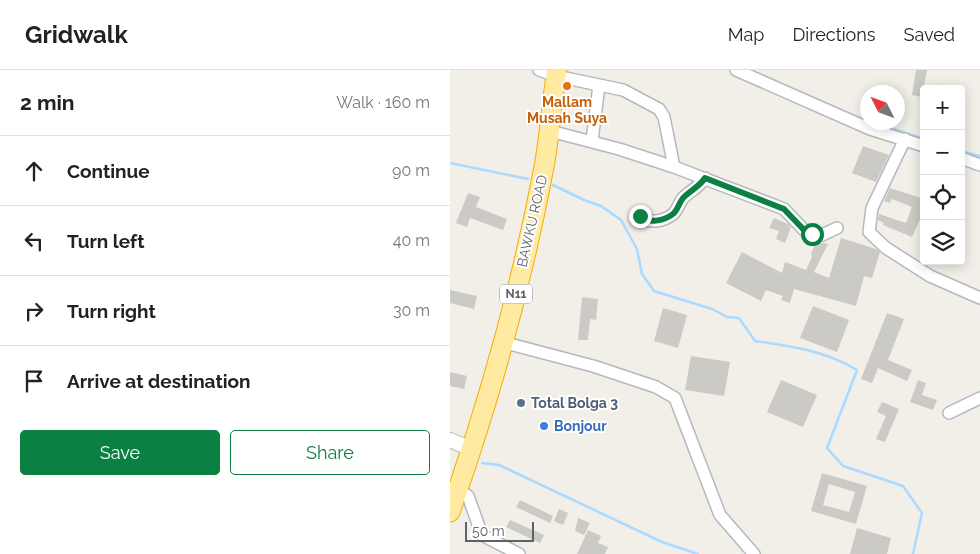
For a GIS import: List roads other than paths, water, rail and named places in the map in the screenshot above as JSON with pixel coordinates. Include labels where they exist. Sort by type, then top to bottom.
[{"type":"highway","name":"BAWKU ROAD","points":[[450,512],[471,449],[502,342],[534,215],[550,131],[550,72]]},
{"type":"street","points":[[736,70],[870,129],[920,145]]},
{"type":"street","points":[[550,72],[623,90],[663,112],[674,167]]},
{"type":"street","points":[[592,141],[599,84]]},
{"type":"street","points":[[550,131],[592,141],[674,167],[784,209],[804,230],[812,234],[822,235],[837,228]]},
{"type":"street","points":[[905,139],[872,208],[869,232],[886,248],[930,276],[980,298]]},
{"type":"street","points":[[965,159],[980,164]]},
{"type":"street","points":[[640,216],[643,219],[652,221],[672,215],[683,199],[697,188],[705,178]]},
{"type":"street","points":[[502,342],[593,366],[656,387],[675,398],[720,515],[754,554]]},
{"type":"street","points":[[949,414],[980,398]]},
{"type":"street","points":[[450,440],[471,449]]},
{"type":"street","points":[[458,490],[468,496],[482,535],[519,554]]},
{"type":"waterway","points":[[897,130],[920,138]]},
{"type":"waterway","points":[[965,152],[980,156]]},
{"type":"waterway","points":[[450,163],[528,179]]},
{"type":"waterway","points":[[553,185],[601,206],[621,220],[637,249],[642,274],[654,291],[712,309],[727,317],[739,318],[755,341],[795,347],[821,354],[857,370],[827,448],[843,466],[903,486],[922,513],[913,554]]},
{"type":"waterway","points":[[482,463],[499,465],[662,542],[698,554]]},
{"type":"place","name":"Mallam Musah Suya","points":[[567,86]]},
{"type":"place","name":"Total Bolga 3","points":[[521,403]]},
{"type":"place","name":"Bonjour","points":[[544,426]]}]
